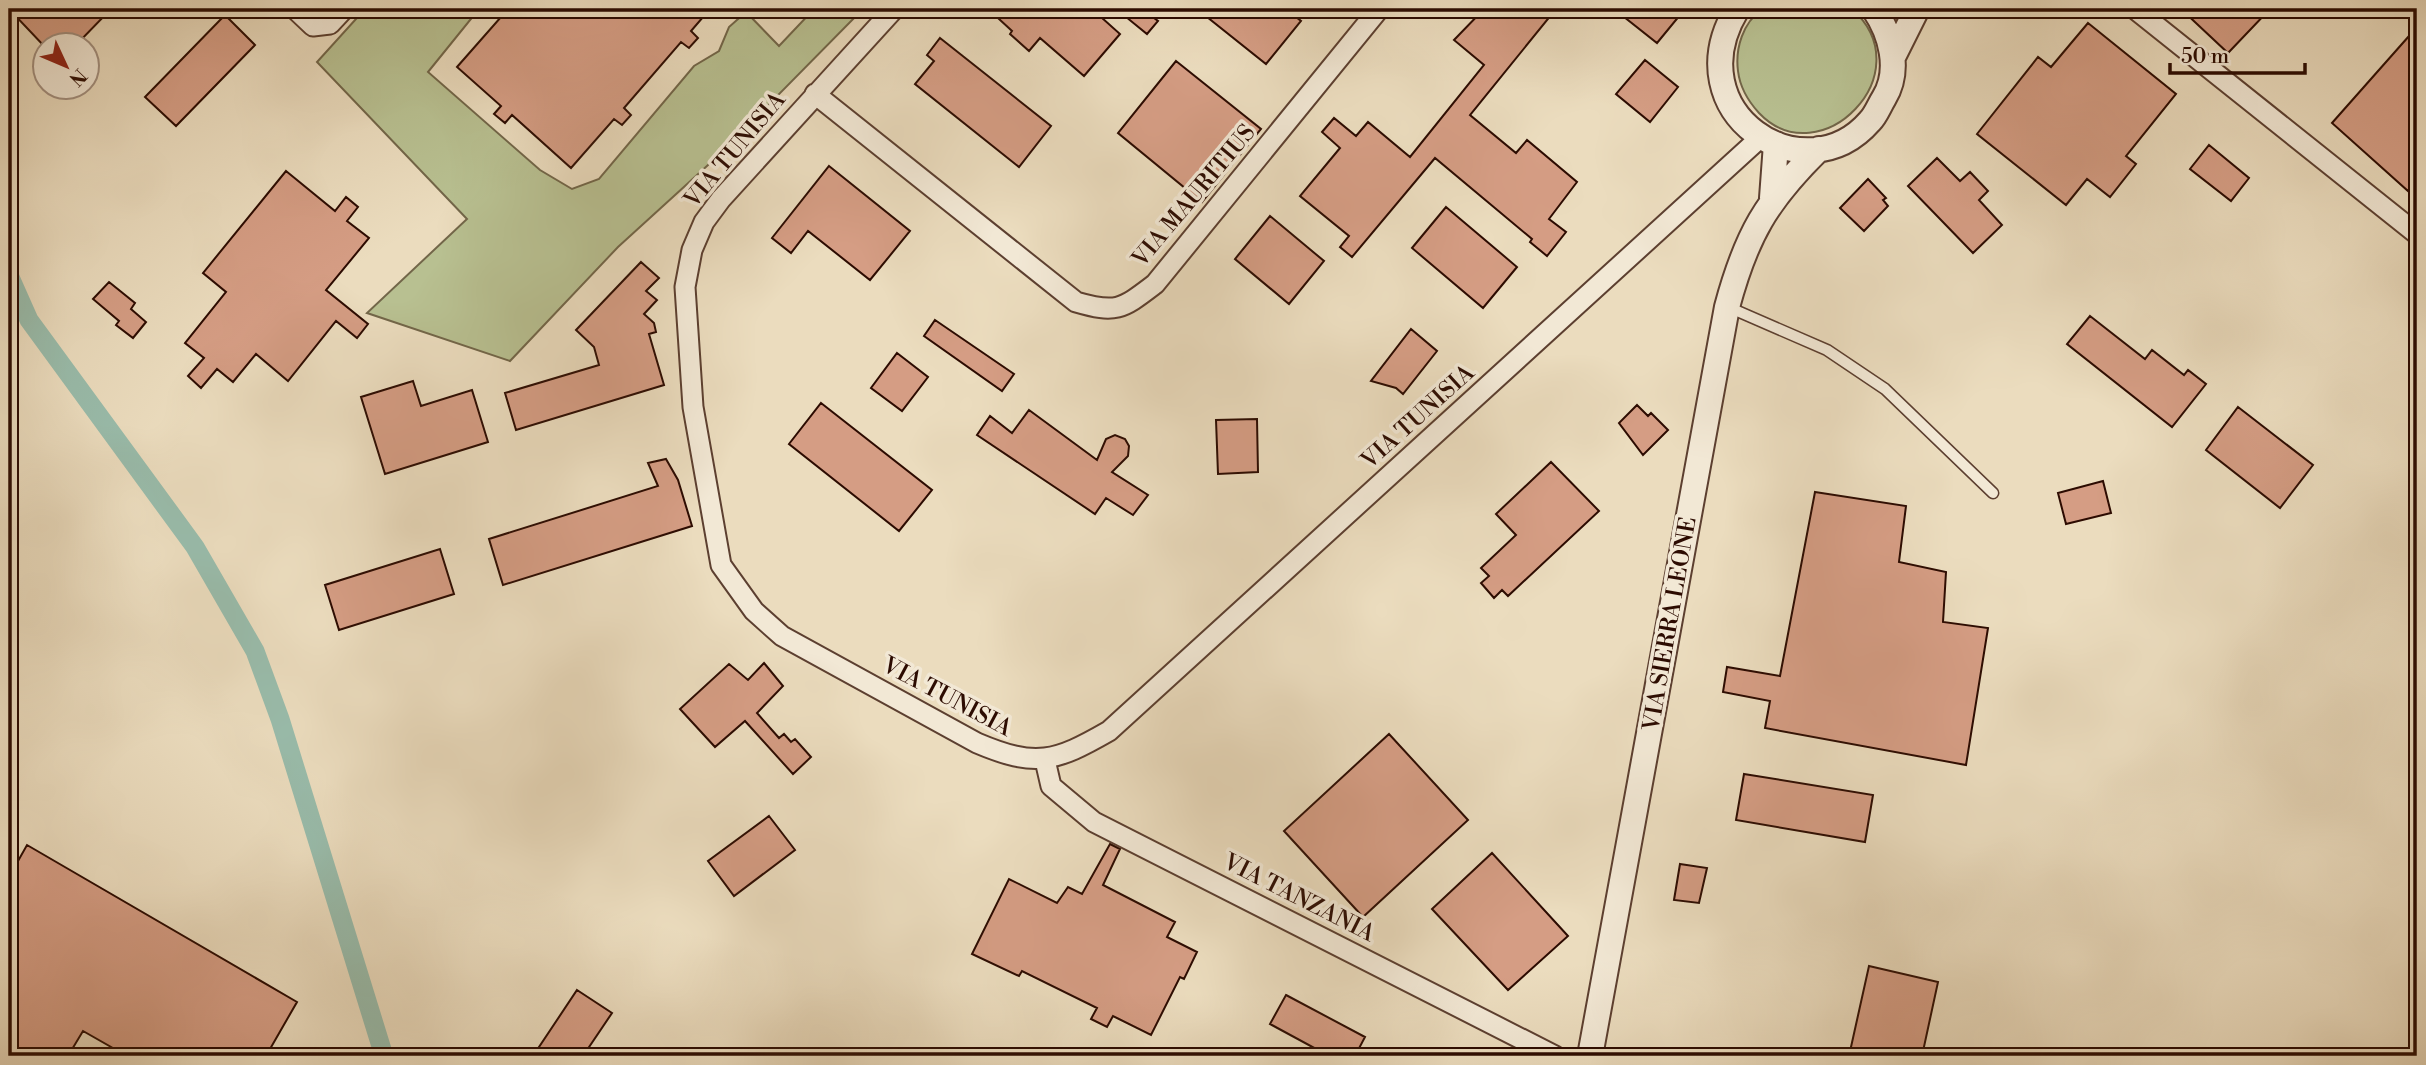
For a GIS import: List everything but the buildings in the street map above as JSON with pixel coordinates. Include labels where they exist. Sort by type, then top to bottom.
[{"type":"street","points":[[295,9],[313,26],[330,24],[344,9]]},
{"type":"street","name":"VIA TUNISIA","points":[[894,9],[721,199],[704,222],[692,250],[685,287],[693,407],[721,565],[754,611],[782,636],[977,743],[1009,757],[1045,760],[1078,749],[1109,731],[1768,141]]},
{"type":"street","name":"VIA MAURITIUS","points":[[815,94],[1076,302],[1106,311],[1130,304],[1155,284],[1379,9]]},
{"type":"street","points":[[1737,9],[1722,36],[1718,59],[1722,89],[1735,114],[1768,141],[1797,149],[1818,149],[1845,140],[1870,122],[1889,91],[1893,57],[1886,27],[1874,9]]},
{"type":"street","points":[[1893,57],[1917,9]]},
{"type":"street","points":[[2135,9],[2417,234]]},
{"type":"street","name":"VIA SIERRA LEONE","points":[[1768,141],[1772,198]]},
{"type":"street","name":"VIA SIERRA LEONE","points":[[1595,1053],[1727,307],[1738,266],[1772,198],[1818,149]]},
{"type":"street","name":"VIA TANZANIA","points":[[1045,760],[1051,786],[1094,822],[1555,1056]]},
{"type":"lane","points":[[1727,307],[1827,351],[1885,389],[1993,493]]},
{"type":"green space","points":[[365,9],[479,9],[428,72],[540,170],[572,189],[599,179],[694,66],[719,51],[729,27],[746,12],[779,46],[814,9],[863,9],[719,155],[618,247],[510,361],[367,313],[467,219],[317,62]]},
{"type":"green space","points":[[1762,9],[1852,9],[1871,34],[1876,61],[1870,87],[1855,109],[1834,125],[1809,133],[1783,130],[1759,113],[1743,89],[1737,62],[1745,29]]},
{"type":"waterway","points":[[9,275],[29,320],[195,547],[255,651],[280,719],[384,1056]]}]
